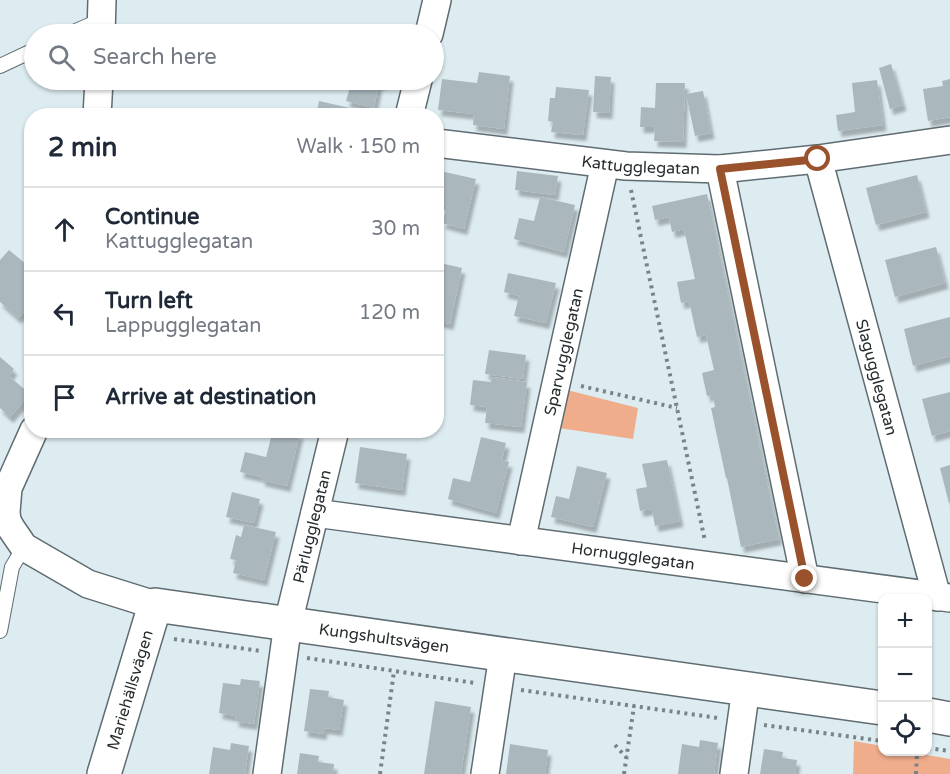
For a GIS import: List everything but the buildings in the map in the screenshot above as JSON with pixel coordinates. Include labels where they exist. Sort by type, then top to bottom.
[{"type":"street","points":[[431,24],[437,0]]},
{"type":"street","points":[[97,108],[98,90]]},
{"type":"street","points":[[411,108],[416,90]]},
{"type":"street","name":"Kattugglegatan","points":[[444,144],[615,165],[720,169],[818,159],[950,140]]},
{"type":"street","name":"Slagugglegatan","points":[[818,159],[943,598]]},
{"type":"street","name":"Sparvugglegatan","points":[[521,541],[556,381],[615,165]]},
{"type":"street","points":[[720,169],[805,579]]},
{"type":"street","name":"Kungshultsvägen","points":[[30,438],[4,486],[7,521],[24,547],[88,584],[154,605],[286,639],[503,655],[878,707]]},
{"type":"street","name":"Pärlugglegatan","points":[[267,774],[286,639],[332,438]]},
{"type":"street","name":"Hornugglegatan","points":[[315,513],[943,598]]},
{"type":"street","name":"Mariehällsvägen","points":[[104,774],[154,605]]},
{"type":"street","points":[[485,774],[503,655]]},
{"type":"street","points":[[734,774],[746,688]]},
{"type":"street","points":[[932,716],[950,719]]},
{"type":"lane","points":[[0,66],[24,55]]},
{"type":"lane","points":[[0,631],[12,567],[24,547]]},
{"type":"path","points":[[615,165],[677,408],[710,565]]},
{"type":"path","points":[[556,381],[677,408]]},
{"type":"path","points":[[172,639],[286,639],[394,671],[878,740]]},
{"type":"path","points":[[380,774],[394,671]]},
{"type":"path","points":[[624,774],[634,706]]},
{"type":"path","points":[[615,745],[627,758]]},
{"type":"path","points":[[932,749],[950,751]]},
{"type":"path","points":[[916,774],[917,756]]},
{"type":"shaded area","points":[[567,390],[638,408],[633,439],[559,428]]},
{"type":"shaded area","points":[[854,741],[878,745],[878,756],[932,756],[950,759],[950,774],[853,774]]},
{"type":"route","points":[[805,579],[720,169],[818,159]]}]
